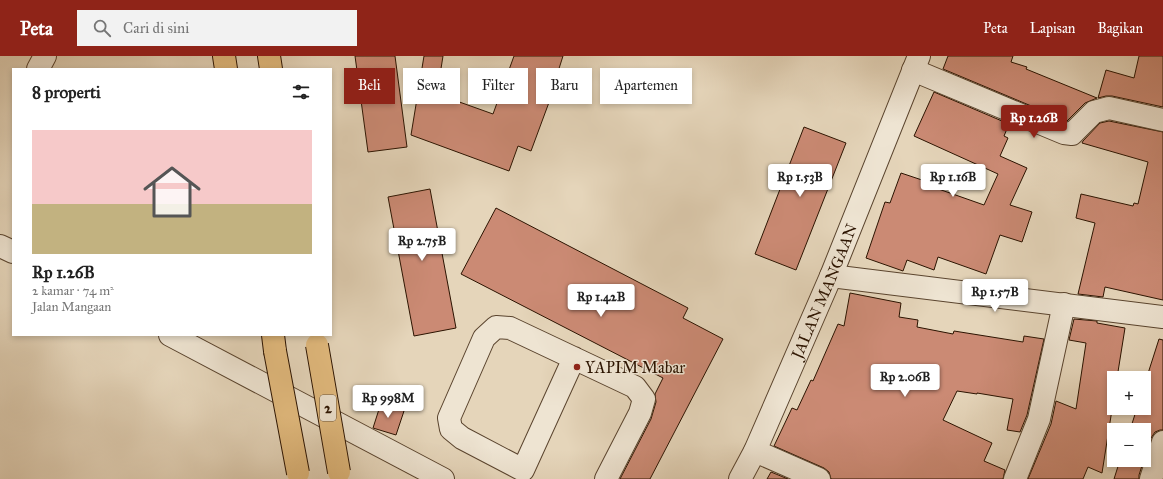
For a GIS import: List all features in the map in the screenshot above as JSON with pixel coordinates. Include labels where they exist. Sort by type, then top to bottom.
[{"type":"highway","points":[[224,56],[226,68]]},
{"type":"highway","points":[[269,56],[271,68]]},
{"type":"highway","name":"2","points":[[316,340],[339,475]]},
{"type":"highway","points":[[274,343],[298,476]]},
{"type":"street","points":[[39,68],[45,56]]},
{"type":"street","points":[[916,63],[1064,133],[1072,134],[1094,112],[1109,108],[1163,120]]},
{"type":"street","name":"JALAN MANGAAN","points":[[740,479],[755,451],[831,276],[916,63]]},
{"type":"street","points":[[0,246],[12,252]]},
{"type":"street","points":[[831,276],[1163,317]]},
{"type":"street","points":[[1015,479],[1039,419],[1064,304]]},
{"type":"street","points":[[574,358],[527,476],[462,438],[451,429],[449,418],[484,338],[496,327],[510,328],[574,358],[635,387],[644,399],[640,413],[606,479]]},
{"type":"street","points":[[172,336],[443,479]]},
{"type":"street","points":[[1151,479],[1163,442]]},
{"type":"street","points":[[755,451],[819,479]]},
{"type":"building","points":[[355,56],[395,56],[407,147],[368,152],[362,104],[395,104],[395,68],[357,68]]},
{"type":"building","points":[[424,56],[443,56],[441,68],[422,68]]},
{"type":"building","points":[[514,56],[563,56],[559,68],[536,68],[536,104],[548,104],[531,151],[518,146],[509,171],[411,135],[416,104],[460,104],[460,102],[493,114],[497,104],[528,104],[528,68],[510,68]]},
{"type":"building","points":[[948,56],[1013,56],[1011,62],[1027,67],[1026,69],[1097,98],[1085,103],[1067,121],[943,69]]},
{"type":"building","points":[[1139,56],[1163,56],[1163,107],[1112,96],[1098,98],[1106,70],[1134,78]]},
{"type":"building","points":[[934,92],[1009,124],[1004,136],[1008,138],[1000,156],[1027,168],[1010,205],[1032,212],[1022,242],[1000,235],[986,274],[938,257],[934,270],[907,260],[903,271],[866,258],[885,202],[890,203],[901,173],[931,183],[930,186],[984,205],[998,174],[914,136]]},
{"type":"building","points":[[1109,121],[1163,132],[1163,300],[1105,287],[1103,297],[1078,294],[1095,223],[1076,218],[1081,194],[1133,206],[1134,203],[1138,204],[1148,162],[1082,143],[1100,123]]},
{"type":"building","points":[[804,127],[846,143],[796,270],[755,254]]},
{"type":"building","points":[[430,189],[456,328],[414,336],[388,197]]},
{"type":"building","points":[[496,208],[688,308],[683,318],[723,339],[650,479],[620,479],[651,419],[656,402],[655,394],[663,378],[461,274]]},
{"type":"building","points":[[850,293],[901,303],[899,317],[918,320],[917,327],[953,334],[954,331],[1023,342],[1024,336],[1044,339],[1027,415],[1020,432],[1007,430],[1013,399],[977,393],[957,391],[943,420],[992,443],[984,461],[1005,470],[1003,479],[831,479],[829,472],[824,468],[774,446],[792,408],[797,410],[811,380],[813,381],[838,324],[844,326]]},
{"type":"building","points":[[1074,319],[1097,321],[1097,323],[1125,328],[1118,371],[1107,371],[1107,415],[1111,415],[1110,423],[1107,423],[1107,441],[1102,473],[1088,467],[1083,479],[1028,479],[1051,424],[1056,401],[1076,409],[1086,343],[1069,340]]},
{"type":"building","points":[[1159,339],[1163,340],[1163,430],[1155,432],[1151,438],[1151,423],[1132,423],[1135,415],[1151,415],[1151,371],[1149,371]]},
{"type":"building","points":[[381,403],[404,411],[396,435],[373,428]]},
{"type":"building","points":[[1118,467],[1142,467],[1139,479],[1114,479]]},
{"type":"building","points":[[771,472],[788,479],[767,479]]},
{"type":"place","name":"YAPIM Mabar","points":[[577,367]]}]
